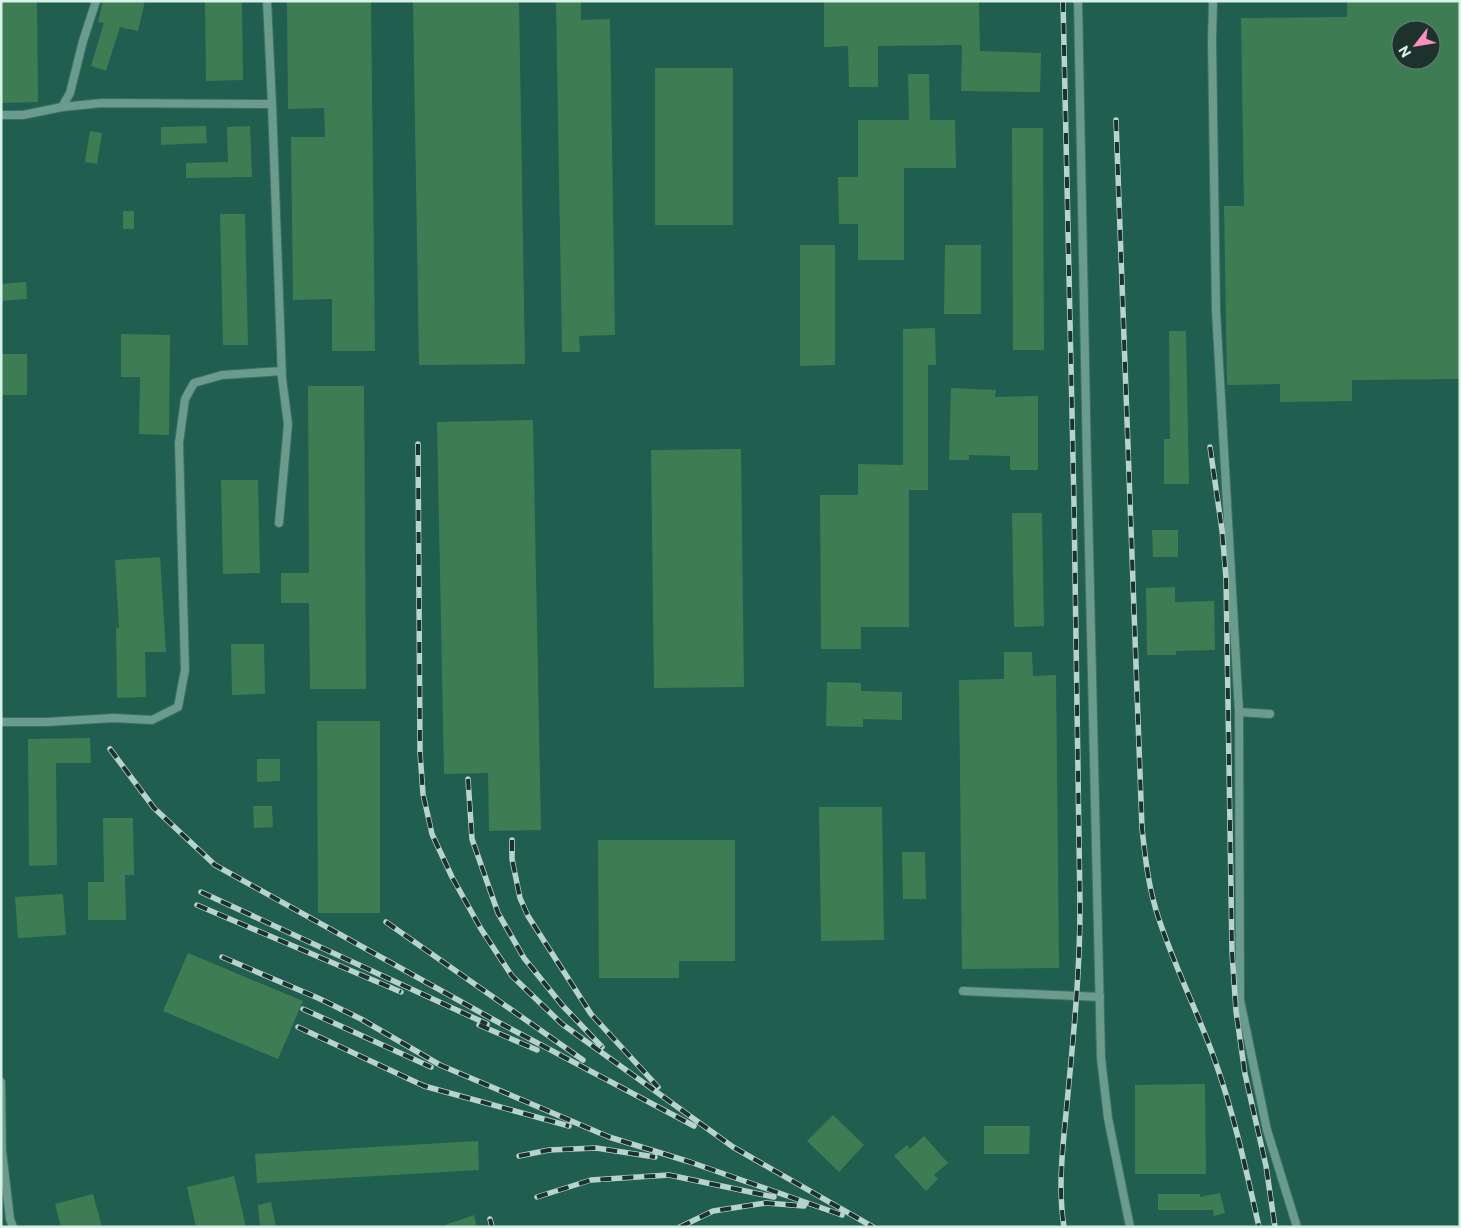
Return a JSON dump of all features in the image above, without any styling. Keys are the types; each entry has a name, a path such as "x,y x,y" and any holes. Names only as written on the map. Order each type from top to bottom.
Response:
{"lane":[{"path":"62,107 70,92 83,41 96,1"},
{"path":"267,1 282,371 288,424 279,523"},
{"path":"1078,1 1086,444 1101,1058 1108,1118 1130,1227"},
{"path":"1213,1 1216,311 1239,712 1240,1000 1267,1130 1297,1227"},
{"path":"1,115 23,115 62,107 102,102 272,104"},
{"path":"1,722 47,722 114,718 152,720 178,707 184,670 179,443 185,399 194,383 222,375 282,371"},
{"path":"1239,712 1270,714"},
{"path":"963,990 1100,997"},
{"path":"1,1082 2,1151 10,1219 13,1227"}],"shaded area":[{"path":"1,1 1460,1 1460,1227 1,1227"}],"building":[{"path":"1,1 37,1 38,102 1,103"},
{"path":"103,1 145,1 138,31 120,27 106,71 91,66 104,23 98,22"},
{"path":"205,1 242,1 243,80 206,81"},
{"path":"287,1 371,1 375,351 332,351 332,299 293,300 291,137 325,137 324,108 288,109"},
{"path":"413,1 519,1 525,364 419,365"},
{"path":"556,1 581,1 581,20 610,19 615,335 579,336 580,352 562,352"},
{"path":"824,1 979,1 980,51 1041,53 1040,92 961,91 962,45 878,46 878,87 849,87 848,46 824,47"},
{"path":"1347,1 1460,1 1460,379 1352,380 1352,401 1280,402 1280,384 1227,385 1224,206 1244,206 1241,18 1347,17"},
{"path":"655,68 733,68 733,225 655,225"},
{"path":"908,74 929,74 930,120 955,120 956,168 904,168 904,260 858,260 858,224 839,224 838,177 858,177 858,120 909,120"},
{"path":"206,126 207,143 161,145 161,127"},
{"path":"250,126 252,177 186,178 186,163 228,162 227,127"},
{"path":"1012,128 1043,128 1044,350 1013,350"},
{"path":"90,131 102,133 97,164 85,162"},
{"path":"123,211 134,211 134,229 123,229"},
{"path":"220,214 245,214 248,345 223,345"},
{"path":"800,245 835,245 835,365 800,366"},
{"path":"945,245 981,245 981,314 944,314"},
{"path":"26,282 27,299 1,301 1,284"},
{"path":"935,328 936,365 928,365 928,490 909,490 909,627 861,627 861,649 821,649 820,495 858,495 858,464 903,465 903,329"},
{"path":"1169,331 1186,331 1189,484 1164,484 1164,439 1170,439"},
{"path":"121,334 170,335 169,435 139,434 140,377 121,377"},
{"path":"1,354 27,354 27,395 1,395"},
{"path":"308,386 364,386 366,689 310,689 309,603 281,603 281,573 309,573"},
{"path":"951,388 996,390 995,397 1038,396 1038,470 1010,470 1010,456 969,455 969,460 949,460"},
{"path":"533,420 541,830 489,831 488,773 444,774 437,422"},
{"path":"741,449 744,687 654,688 651,450"},
{"path":"221,480 258,480 260,573 223,574"},
{"path":"1012,513 1042,513 1044,626 1014,627"},
{"path":"1152,530 1178,530 1178,557 1153,557"},
{"path":"160,557 166,652 145,652 146,697 117,698 116,628 119,628 115,560"},
{"path":"1175,587 1175,602 1214,601 1215,650 1176,651 1176,655 1147,655 1146,588"},
{"path":"231,644 264,644 265,694 232,695"},
{"path":"1004,652 1032,652 1033,676 1056,675 1059,968 962,969 959,680 1004,679"},
{"path":"827,682 861,683 861,691 902,692 902,720 863,719 863,727 826,726"},
{"path":"317,721 380,721 380,913 318,913"},
{"path":"90,738 91,763 56,763 57,865 29,866 28,739"},
{"path":"257,759 280,759 280,781 257,782"},
{"path":"253,806 272,806 273,827 254,828"},
{"path":"819,807 882,807 884,940 821,941"},
{"path":"103,818 133,818 134,875 125,875 126,920 88,920 88,882 104,882"},
{"path":"598,840 735,840 735,961 679,961 679,978 599,978"},
{"path":"902,852 925,852 926,899 903,899"},
{"path":"63,894 66,935 18,938 15,897"},
{"path":"188,953 303,1001 278,1059 163,1011"},
{"path":"1205,1084 1206,1174 1135,1174 1135,1085"},
{"path":"833,1115 864,1145 839,1172 807,1141"},
{"path":"984,1126 1030,1126 1029,1154 984,1154"},
{"path":"924,1136 948,1163 934,1175 938,1179 926,1191 894,1156 907,1145 910,1149"},
{"path":"478,1141 479,1170 257,1183 255,1154"},
{"path":"234,1176 246,1227 196,1227 187,1187"},
{"path":"1220,1193 1225,1213 1214,1216 1213,1210 1158,1210 1158,1194 1200,1194 1200,1197"},
{"path":"93,1194 102,1227 61,1227 55,1204"},
{"path":"271,1202 276,1227 260,1227 258,1205"},
{"path":"474,1215 477,1227 445,1227 445,1225"}],"railway":[{"path":"1063,1 1074,504 1080,907 1076,1000 1062,1160 1061,1194 1064,1227"},
{"path":"1116,120 1142,828 1146,859 1153,900 1162,928 1213,1055 1227,1097 1259,1227"},
{"path":"418,444 420,752 423,794 432,834 452,877 481,929 512,976 562,1024 733,1147 873,1227"},
{"path":"1210,447 1222,530 1226,578 1232,952 1236,1011 1245,1074 1266,1166 1275,1227"},
{"path":"110,749 154,808 215,865 494,1020 694,1126"},
{"path":"468,779 472,839 498,913 524,958 562,1005 602,1047"},
{"path":"512,840 512,859 520,898 528,916 591,1014 658,1087"},
{"path":"201,892 487,1024"},
{"path":"197,905 401,992"},
{"path":"386,922 583,1060"},
{"path":"222,957 318,998 361,1019 440,1065 609,1137 690,1162 842,1215"},
{"path":"303,1009 431,1067"},
{"path":"479,1025 537,1050"},
{"path":"298,1027 424,1086 569,1126"},
{"path":"519,1156 549,1150 596,1148 655,1157"},
{"path":"537,1197 591,1180 669,1175 774,1197"},
{"path":"680,1227 713,1211 766,1203 804,1206"},
{"path":"490,1219 492,1227"}]}
